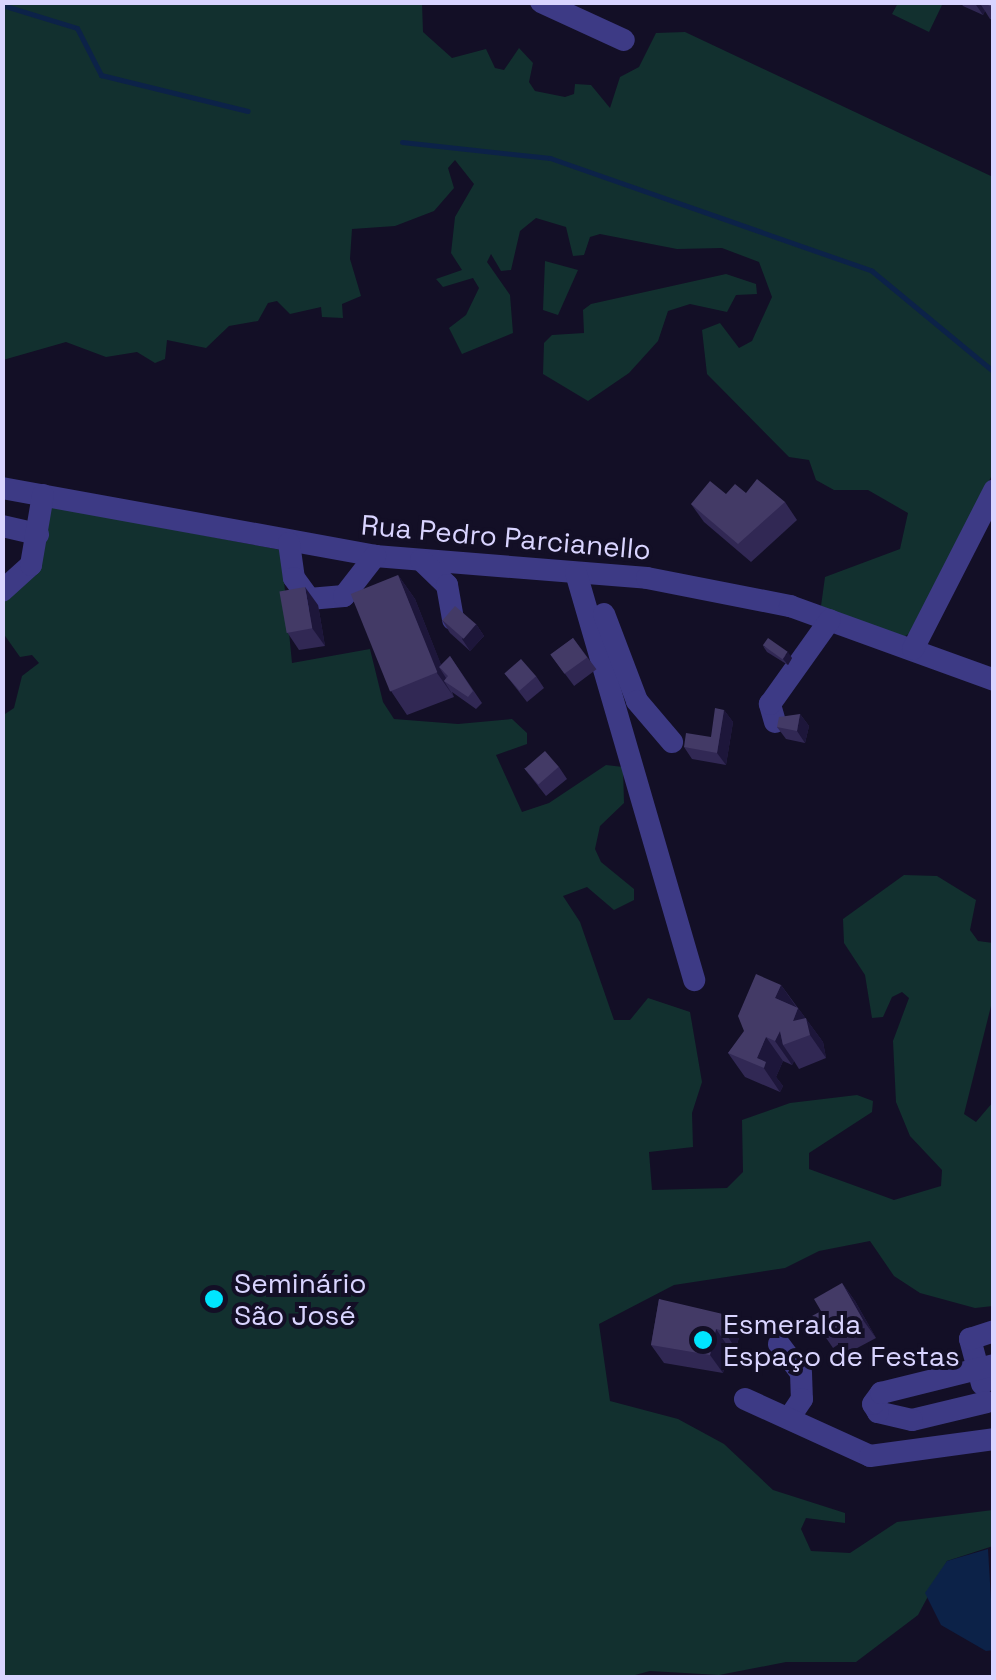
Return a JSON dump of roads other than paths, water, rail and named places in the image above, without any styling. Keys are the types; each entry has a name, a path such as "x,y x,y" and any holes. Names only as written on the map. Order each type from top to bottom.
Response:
{"street":[{"path":"540,2 624,40"},
{"name":"Rua Pedro Parcianello","path":"2,488 375,556 585,573 790,606 994,680"},
{"path":"912,649 994,491"},
{"path":"2,591 31,565 43,495"},
{"path":"2,526 38,534"},
{"path":"289,543 294,578 309,599 344,596 375,556"},
{"path":"421,560 447,585 453,619"},
{"path":"585,573 637,701 672,742"},
{"path":"585,573 694,980"},
{"path":"775,722 770,704 830,620"},
{"path":"986,1367 880,1392 873,1404 878,1412 912,1420 990,1401 986,1367 970,1339 994,1331"},
{"path":"779,1344 801,1373 802,1399 789,1418"},
{"path":"745,1400 870,1456 994,1439"}],"water":[{"path":"988,1549 994,1650 986,1651 941,1625 925,1593 947,1561"}],"waterway":[{"path":"2,5 77,28 101,75 248,111"},
{"path":"402,142 550,158 872,271 994,372"}],"place":[{"name":"Seminário São José","path":"214,1299"},
{"name":"Esmeralda Espaço de Festas","path":"703,1340"}]}
